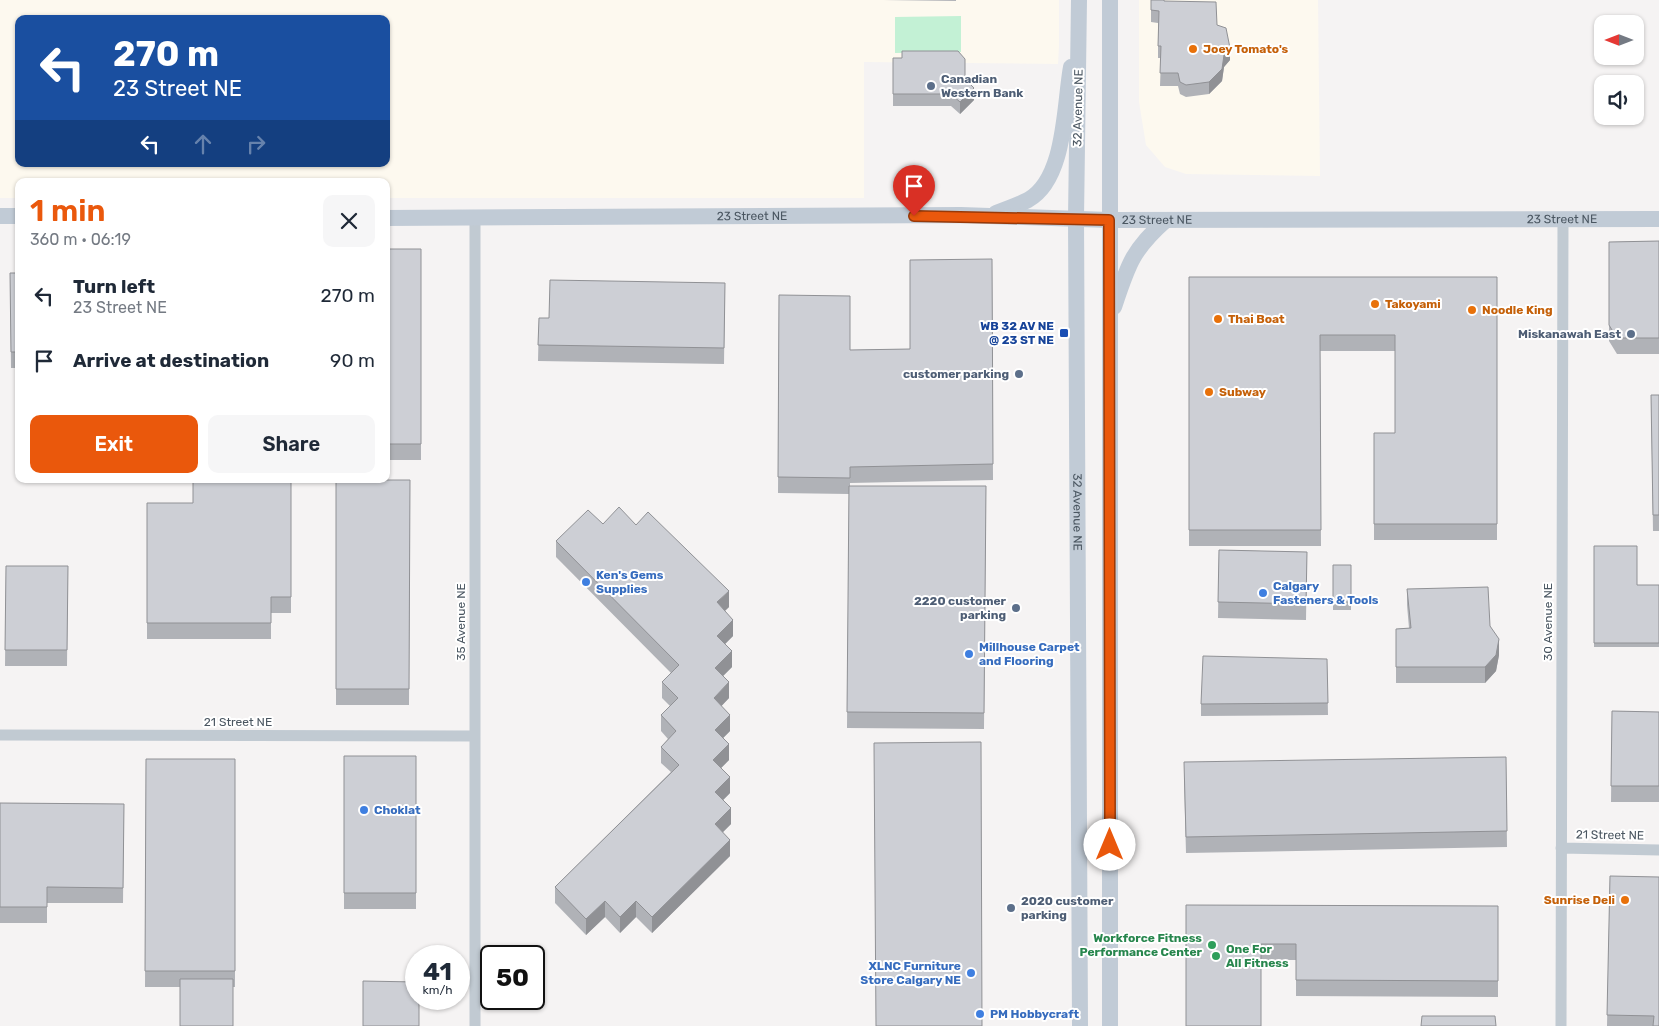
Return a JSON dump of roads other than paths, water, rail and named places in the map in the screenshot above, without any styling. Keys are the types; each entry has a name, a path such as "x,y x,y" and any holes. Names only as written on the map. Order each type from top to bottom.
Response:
{"main road":[{"name":"32 Avenue NE","path":"1080,0 1076,218 1080,1026"},
{"path":"1110,0 1110,1026"},
{"path":"988,216 1030,199 1042,187 1052,169 1062,134 1066,92 1080,21"},
{"path":"0,216 15,216"},
{"name":"23 Street NE","path":"390,218 988,216 1109,220 1659,219"},
{"path":"1109,321 1130,261 1138,247 1166,220"}],"street":[{"name":"35 Avenue NE","path":"475,218 475,1026"},
{"name":"30 Avenue NE","path":"1561,1026 1563,219"},
{"name":"21 Street NE","path":"0,735 475,736"},
{"name":"21 Street NE","path":"1562,848 1659,850"}],"place":[{"name":"Joey Tomato's","path":"1193,49"},
{"name":"Canadian Western Bank","path":"931,86"},
{"name":"Takoyami","path":"1375,304"},
{"name":"Noodle King","path":"1472,310"},
{"name":"Thai Boat","path":"1218,319"},
{"name":"WB 32 AV NE @ 23 ST NE","path":"1064,333"},
{"name":"Miskanawah East","path":"1631,334"},
{"name":"customer parking","path":"1019,374"},
{"name":"Subway","path":"1209,392"},
{"name":"Ken's Gems Supplies","path":"586,582"},
{"name":"Calgary Fasteners & Tools","path":"1263,593"},
{"name":"2220 customer parking","path":"1016,608"},
{"name":"Millhouse Carpet and Flooring","path":"969,654"},
{"name":"Choklat","path":"364,810"},
{"name":"Sunrise Deli","path":"1625,900"},
{"name":"2020 customer parking","path":"1011,908"},
{"name":"Workforce Fitness Performance Center","path":"1212,945"},
{"name":"One For All Fitness","path":"1216,956"},
{"name":"XLNC Furniture Store Calgary NE","path":"971,973"},
{"name":"PM Hobbycraft","path":"980,1014"}]}
